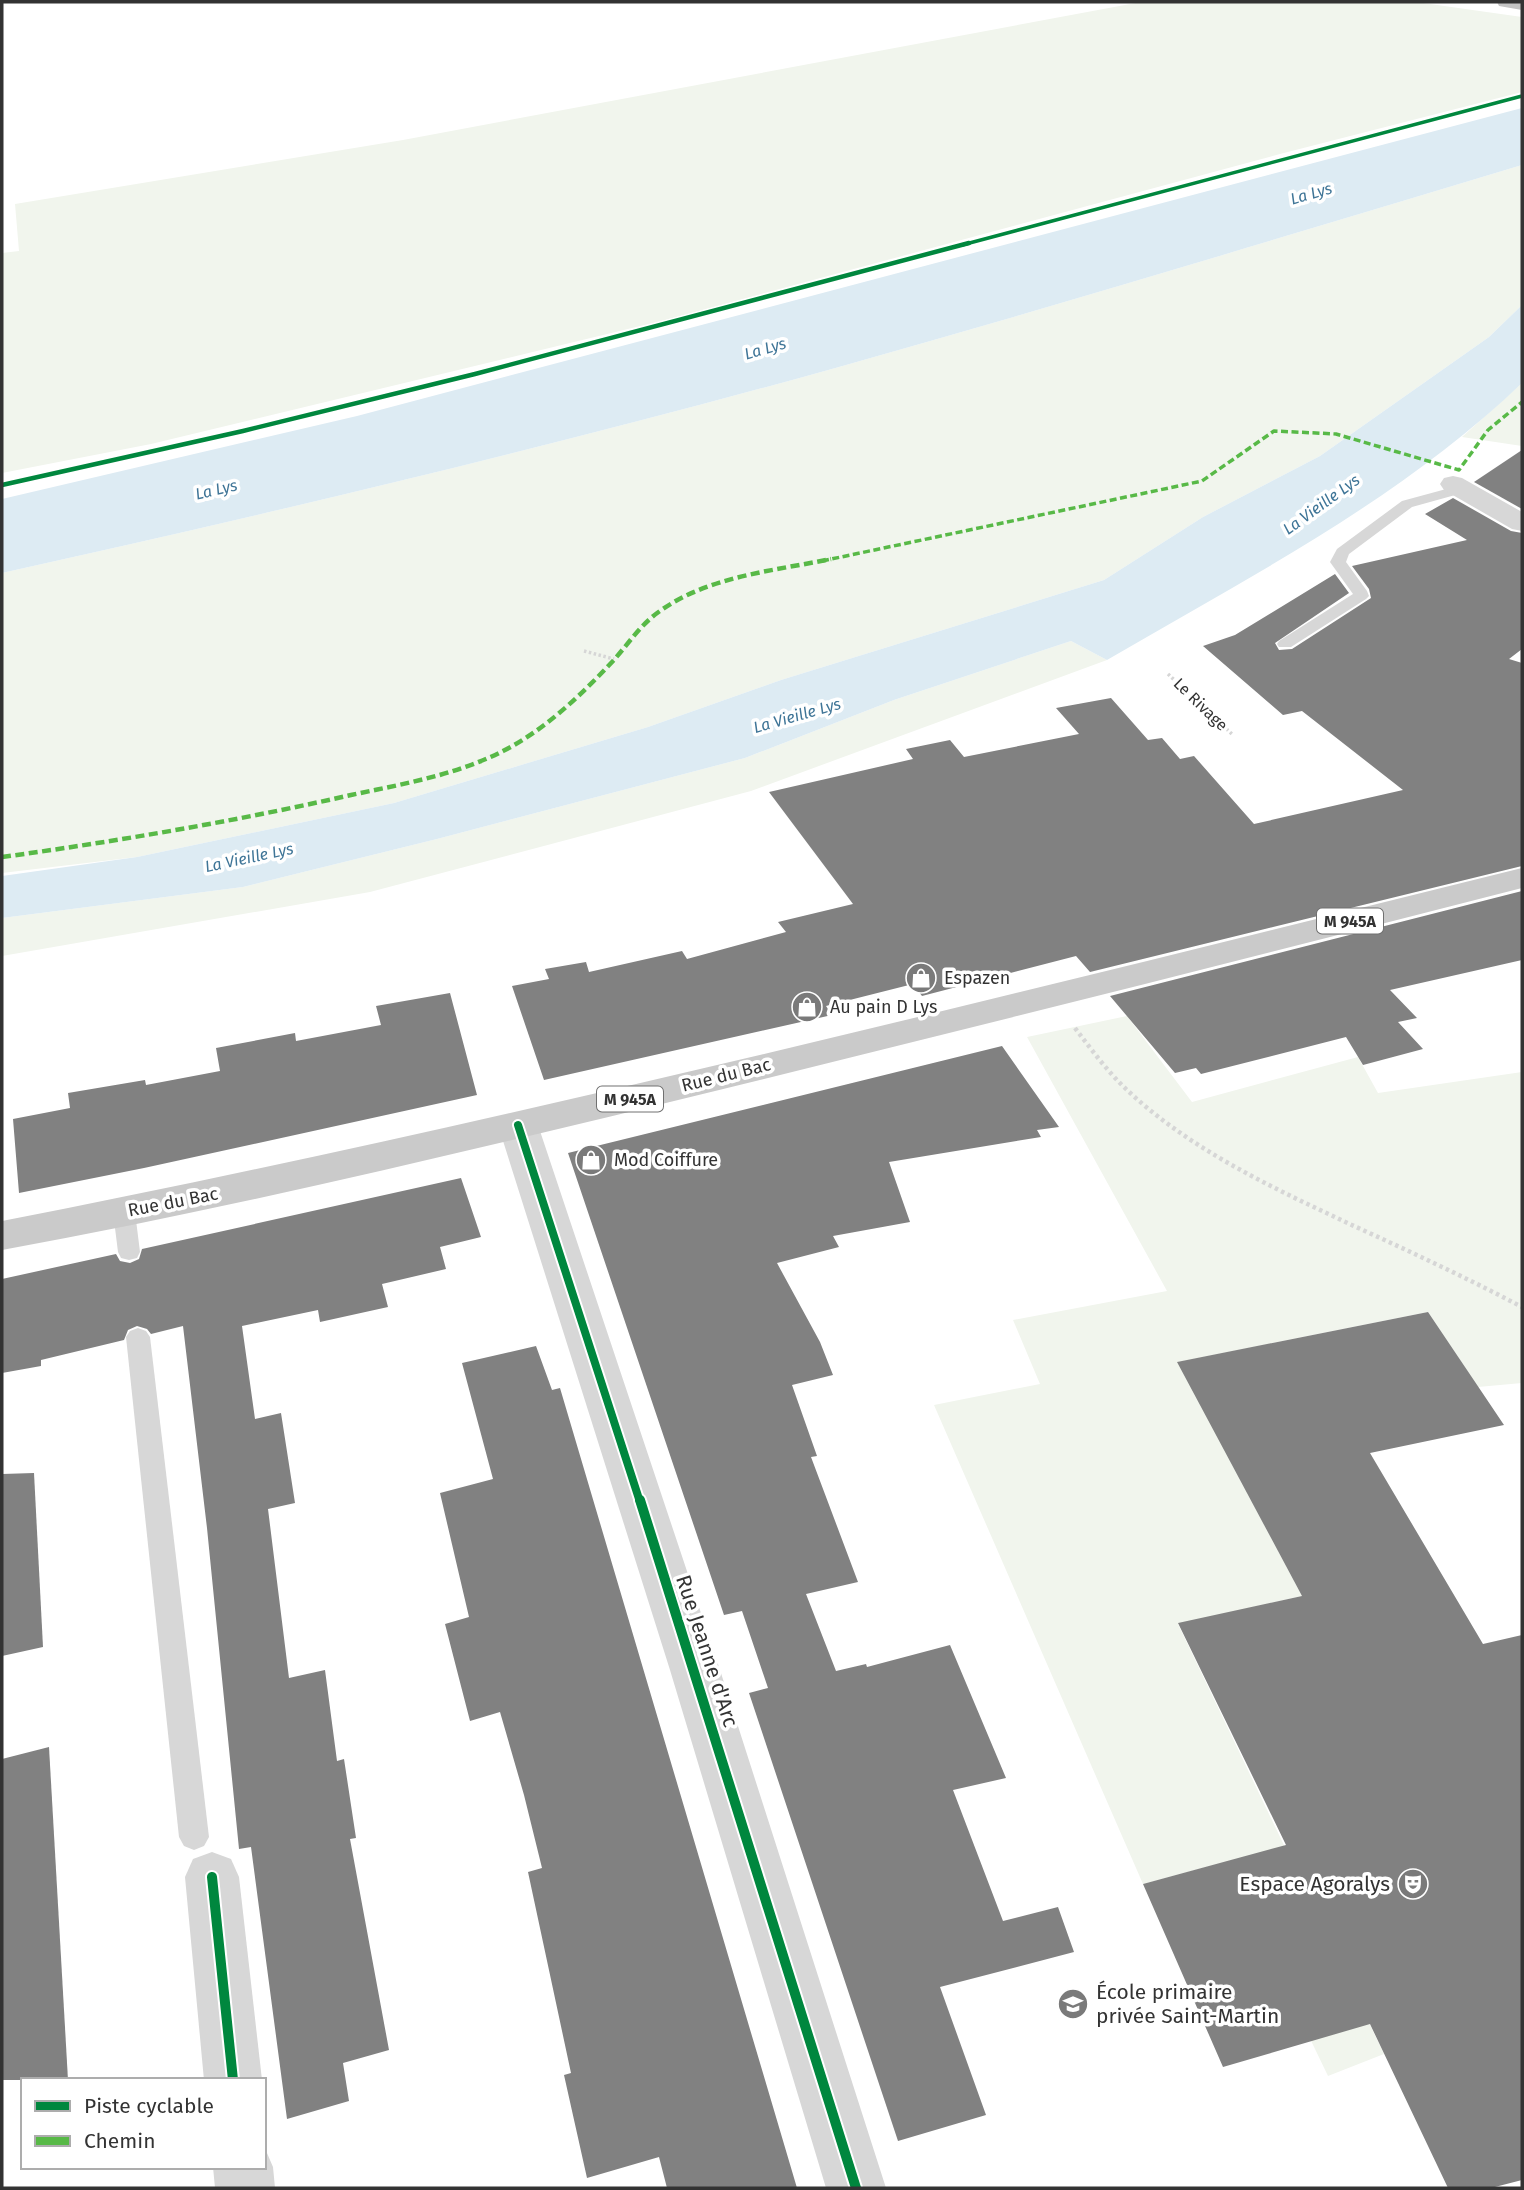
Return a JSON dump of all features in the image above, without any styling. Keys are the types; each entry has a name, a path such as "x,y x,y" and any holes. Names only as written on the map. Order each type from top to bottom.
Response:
{"highway":[{"path":"1505,2 1522,5"}],"main road":[{"name":"Rue du Bac","path":"1446,896 1522,869"},
{"name":"Rue du Bac","path":"2,1236 346,1166 1050,997 1522,878"}],"street":[{"path":"1457,486 1522,523"},
{"name":"Rue Jeanne d'Arc","path":"518,1125 695,1670 856,2188"},
{"path":"203,1857 233,2078"},
{"path":"243,2169 245,2188"}],"lane":[{"path":"1284,644 1361,596 1358,587 1338,562 1342,552 1407,504 1457,486"},
{"path":"124,1212 129,1252"},
{"path":"138,1337 203,1857"}],"path":[{"path":"584,651 614,659"},
{"path":"1050,997 1117,1080 1134,1096 1204,1145 1353,1226 1522,1307"}],"shaded area":[{"path":"1141,2 1416,2 1522,17 1522,92 1280,154 665,320 151,444 2,473 2,253 19,251 15,204 403,140"},
{"path":"1522,165 1522,305 1489,337 1320,456 1203,517 1104,580 781,680 648,727 394,803 137,857 2,873 2,573 422,476 631,423 1010,318"},
{"path":"1522,383 1522,446 1462,437"},
{"path":"1071,641 1107,660 751,791 370,892 2,956 2,918 243,887 437,839 745,758 894,700"},
{"path":"1127,1016 1192,1102 1358,1057 1378,1093 1522,1072 1522,1383 1478,1387 1428,1312 1178,1362 1302,1596 1178,1624 1384,2054 1328,2076 1225,1862 1143,1884 934,1405 1040,1384 1013,1320 1167,1291 1027,1037"}],"water":[{"name":"La Lys","path":"1522,108 1522,165 1010,318 631,423 422,476 2,573 2,499 357,416"},
{"name":"La Vieille Lys","path":"1522,305 1522,383 1475,425 1426,463 1323,534 1107,660 1071,641 894,700 745,758 437,839 243,887 2,918 2,876 137,857 394,803 648,727 781,680 1104,580 1203,517 1320,456 1489,337"}],"building":[{"path":"1522,450 1522,509 1474,482"},
{"path":"1453,498 1511,531 1522,533 1522,649 1509,659 1522,663 1522,866 1090,972 1076,956 922,996 913,984 826,1006 832,1015 544,1080 512,986 549,979 545,969 586,962 589,972 682,951 687,959 786,932 778,922 853,904 769,792 913,759 906,749 950,740 964,757 1079,734 1056,708 1111,698 1148,740 1162,738 1180,759 1194,756 1254,824 1403,790 1302,711 1283,715 1203,646 1235,635 1335,574 1349,593 1275,643 1279,650 1292,649 1371,598 1369,589 1352,566 1467,540 1425,514"},
{"path":"1522,891 1522,960 1390,990 1417,1018 1398,1022 1423,1049 1363,1065 1346,1037 1201,1074 1196,1068 1175,1073 1110,996"},
{"path":"450,993 477,1095 19,1193 13,1119 70,1108 68,1093 145,1080 146,1085 220,1071 216,1048 295,1033 296,1041 381,1025 376,1006"},
{"path":"1002,1046 1059,1127 1037,1130 1041,1137 889,1162 910,1222 833,1236 839,1247 777,1263 820,1342 833,1375 792,1385 817,1456 811,1457 858,1582 806,1594 836,1671 866,1664 867,1667 950,1645 1006,1778 953,1790 1003,1921 1058,1907 1074,1952 940,1987 986,2115 898,2141 749,1693 768,1688 742,1611 724,1615 568,1153"},
{"path":"461,1178 481,1237 440,1247 446,1269 382,1284 388,1307 320,1322 318,1310 242,1326 255,1419 281,1413 295,1503 268,1509 289,1678 325,1670 337,1761 344,1759 356,1838 350,1839 389,2050 343,2063 349,2101 287,2119 251,1847 239,1849 207,1528 183,1326 151,1334 147,1329 137,1326 128,1330 124,1340 41,1360 41,1366 2,1373 2,1279 116,1254 120,1261 130,1263 139,1259 142,1249"},
{"name":"Espace Agoralys","path":"1428,1312 1504,1425 1370,1453 1483,1644 1522,1635 1522,2180 1491,2188 1448,2188 1370,2024 1223,2067 1143,1884 1286,1845 1178,1623 1302,1596 1177,1362"},
{"path":"536,1346 552,1390 560,1388 797,2188 667,2188 659,2157 587,2178 564,2075 571,2073 528,1872 542,1868 524,1795 500,1712 470,1721 445,1624 469,1617 440,1493 493,1479 462,1363"},
{"path":"34,1473 43,1647 2,1656 2,1474"},
{"path":"49,1747 68,2078 2,2080 2,1759"}],"marked path":[{"path":"2,857 227,821 404,784 467,767 506,750 537,729 603,671 647,621 668,605 706,585 1202,481 1274,431 1336,434 1459,470 1488,430 1522,402"}],"cycle path":[{"path":"2,485 243,431 475,374 1522,96"},
{"path":"518,1125 695,1670 856,2188"},
{"path":"212,1877 233,2078"}],"place":[{"name":"Espazen","path":"921,978"},
{"name":"Au pain D Lys","path":"807,1007"},
{"name":"Mod Coiffure","path":"591,1160"},
{"name":"Espace Agoralys","path":"1413,1884"},
{"name":"École primaire privée Saint-Martin","path":"1073,2004"}]}
